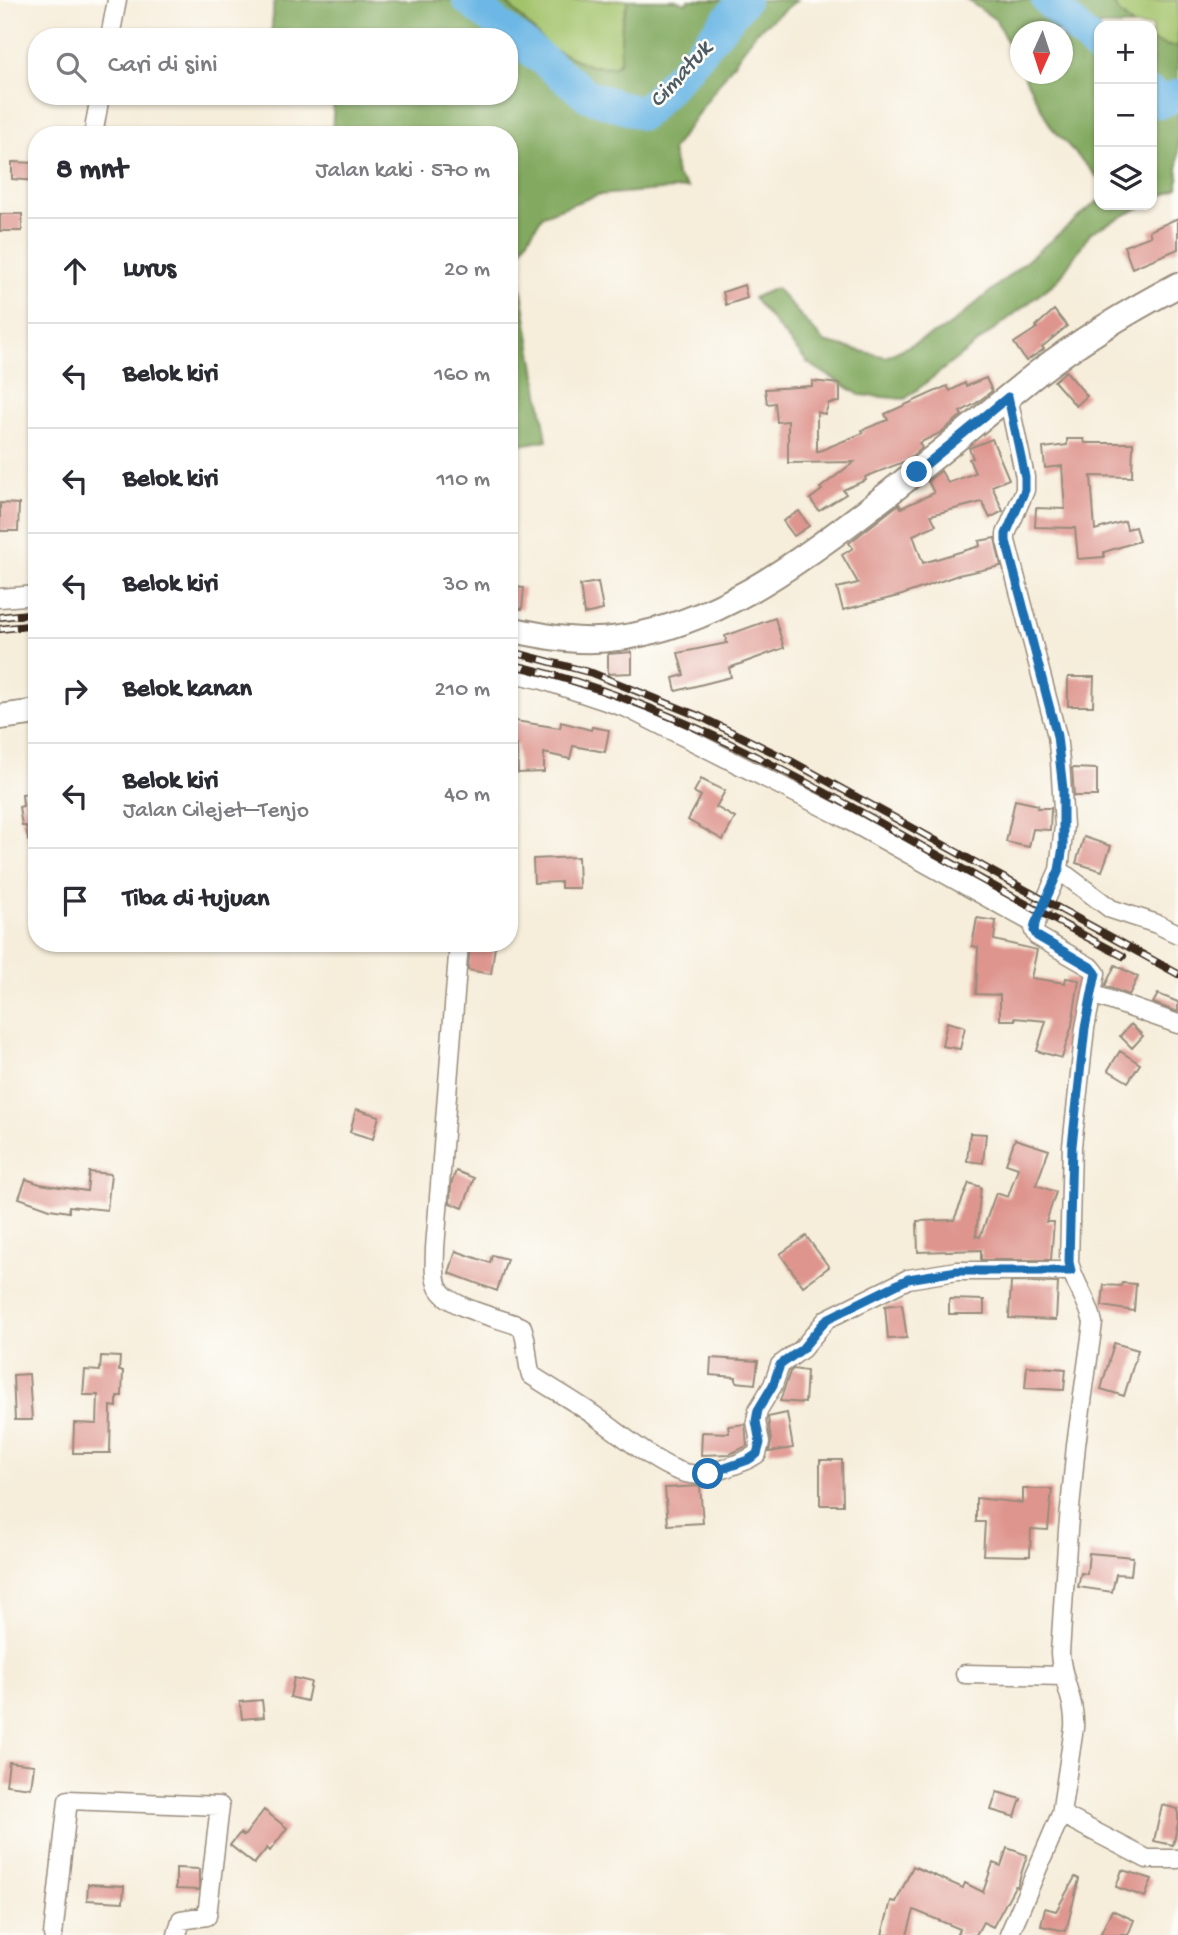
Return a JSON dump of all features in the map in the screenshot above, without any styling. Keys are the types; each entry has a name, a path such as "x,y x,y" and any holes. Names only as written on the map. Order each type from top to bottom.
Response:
{"main road":[{"path":"518,631 547,637 592,641 635,636 689,621 756,587 817,549 1008,397 1111,321 1178,285"},
{"path":"0,717 28,713"}],"street":[{"path":"112,28 117,0"},
{"path":"95,126 98,105"},
{"path":"1008,397 1025,477 1025,490 1006,534 1006,541 1057,736 1063,825 1059,870 1034,931 1037,936 1092,968 1096,973 1085,1028 1072,1146 1069,1262 1093,1322 1076,1445 1060,1653 1075,1715 1061,1814 1009,1935"},
{"path":"0,598 28,596"},
{"path":"518,674 627,708 839,815 1035,924"},
{"path":"1059,870 1111,909 1157,923 1178,934"},
{"path":"457,952 435,1248 435,1278 439,1290 447,1297 485,1316 522,1327 531,1375 666,1465 690,1475 708,1474 748,1460 757,1454 760,1443 756,1421 758,1410 773,1385 780,1365 802,1349 827,1319 889,1287 908,1279 957,1271 1071,1271"},
{"path":"1092,994 1178,1024"},
{"path":"965,1674 1064,1676"},
{"path":"53,1935 68,1800 220,1806 207,1916 181,1920 177,1935"},
{"path":"1061,1814 1147,1859 1178,1859"}],"green space":[{"path":"274,0 504,0 550,48 590,66 615,67 620,61 622,23 628,0 676,0 686,3 688,0 797,0 756,32 672,150 676,175 688,188 597,195 543,215 518,255 518,126 332,126 334,105 518,105 518,28 272,28"},
{"path":"504,0 628,0 622,23 620,61 615,67 590,66 550,48"},
{"path":"967,0 1111,0 1128,21 1094,21 1094,174 1051,127 1028,84 1073,84 1073,21 1010,21 1010,48 996,20"},
{"path":"1111,0 1178,0 1178,46 1157,43 1157,21 1128,21"},
{"path":"1157,43 1178,46 1178,188 1157,198"},
{"path":"1094,204 1094,210 1135,210 1091,232 1058,280 905,399 860,395 808,363 753,298 776,288 824,342 886,357 948,327"},
{"path":"518,270 547,440 518,445"}],"building":[{"path":"12,162 28,163 28,180 12,179"},
{"path":"0,214 22,214 22,231 0,231"},
{"path":"1178,218 1178,249 1132,268 1124,246 1151,236 1149,231"},
{"path":"744,285 747,298 726,305 723,292"},
{"path":"1054,310 1067,326 1042,347 1044,349 1026,361 1014,343 1037,328 1036,326"},
{"path":"1066,371 1087,396 1076,406 1054,381"},
{"path":"986,378 992,391 960,412 962,415 940,433 919,443 922,448 906,461 865,477 866,480 843,490 846,494 819,511 810,499 854,462 788,463 788,421 777,422 775,403 767,404 765,389 812,386 812,381 840,384 840,402 829,403 825,414 817,412 817,452 863,433 862,430 888,420 885,414 947,386 950,391 965,383 966,386"},
{"path":"992,439 1009,479 992,486 1003,511 990,518 982,502 931,515 936,525 913,535 923,563 980,546 979,541 995,538 1001,566 958,575 902,595 843,610 837,588 858,583 842,555 853,548 849,543 899,504 901,508 934,493 928,481 941,471 948,483 975,473 969,459 973,458 969,448"},
{"path":"1067,439 1084,439 1085,443 1133,443 1132,477 1091,476 1095,530 1125,521 1127,529 1135,527 1139,541 1104,552 1104,557 1078,559 1075,528 1035,527 1036,508 1065,509 1062,466 1045,468 1043,448 1067,445"},
{"path":"0,503 19,504 18,531 0,531"},
{"path":"799,511 809,526 794,536 783,521"},
{"path":"598,582 603,610 584,614 580,585"},
{"path":"518,587 524,588 522,609 518,609"},
{"path":"775,618 784,648 729,668 731,677 676,691 673,678 684,675 678,653 727,643 725,636"},
{"path":"632,652 632,673 608,674 608,654"},
{"path":"1068,677 1094,677 1093,706 1068,706"},
{"path":"518,721 560,728 561,722 591,730 592,727 609,730 605,752 573,746 570,759 544,753 544,772 518,773"},
{"path":"1072,768 1097,769 1097,796 1074,796"},
{"path":"701,779 725,791 716,807 735,818 723,840 688,820 701,796 694,792"},
{"path":"22,794 28,794 28,841 19,807 23,806"},
{"path":"1015,800 1038,805 1037,808 1051,808 1050,830 1033,829 1029,847 1006,842"},
{"path":"1084,837 1111,846 1102,871 1076,863"},
{"path":"578,857 579,888 561,888 561,882 534,883 533,859"},
{"path":"977,918 996,921 994,940 1037,950 1031,978 1065,983 1066,978 1079,980 1072,1025 1062,1058 1037,1051 1046,1021 1015,1018 1000,1020 1000,995 976,994 978,947 972,946"},
{"path":"469,952 494,952 491,974 468,970"},
{"path":"1115,965 1138,977 1129,995 1105,986"},
{"path":"1158,994 1178,1002 1178,1012 1153,1003"},
{"path":"947,1022 965,1027 960,1049 942,1046"},
{"path":"1131,1024 1143,1036 1132,1048 1120,1036"},
{"path":"1120,1051 1140,1064 1128,1082 1108,1070"},
{"path":"356,1109 379,1116 373,1139 350,1132"},
{"path":"970,1133 986,1134 983,1163 967,1161"},
{"path":"1015,1139 1049,1150 1036,1185 1056,1192 1046,1222 1054,1222 1051,1260 981,1260 981,1250 918,1252 917,1221 954,1220 969,1183 981,1187 976,1236 980,1237 996,1193 1008,1197 1018,1168 1006,1164"},
{"path":"456,1171 474,1178 463,1208 450,1203 451,1184"},
{"path":"89,1172 111,1174 107,1210 69,1206 69,1212 50,1209 19,1198 26,1179 40,1184 87,1191"},
{"path":"806,1236 829,1267 803,1286 780,1254"},
{"path":"456,1251 490,1263 492,1255 507,1259 497,1291 449,1273"},
{"path":"1011,1282 1058,1283 1056,1320 1009,1318"},
{"path":"1122,1283 1136,1284 1134,1311 1102,1306 1104,1285 1121,1286"},
{"path":"949,1299 984,1300 984,1314 949,1314"},
{"path":"902,1304 907,1338 888,1339 885,1306"},
{"path":"1114,1343 1138,1350 1124,1396 1101,1389"},
{"path":"101,1356 120,1357 119,1371 123,1371 122,1396 117,1396 117,1407 111,1406 110,1453 73,1453 74,1423 97,1424 98,1395 83,1395 85,1370 100,1371"},
{"path":"711,1358 758,1361 755,1384 736,1382 736,1377 710,1375"},
{"path":"1027,1366 1066,1369 1064,1390 1025,1388"},
{"path":"793,1369 807,1371 805,1403 780,1401"},
{"path":"29,1374 32,1420 15,1420 13,1375"},
{"path":"787,1413 793,1448 769,1452 771,1442 768,1417"},
{"path":"745,1424 747,1446 730,1454 701,1455 702,1432 729,1433 728,1426"},
{"path":"820,1460 842,1460 843,1505 820,1505"},
{"path":"700,1486 703,1523 668,1525 665,1488"},
{"path":"1023,1489 1052,1489 1048,1530 1031,1529 1030,1556 983,1555 985,1522 976,1522 976,1498 1023,1503"},
{"path":"1089,1553 1133,1557 1131,1575 1116,1574 1112,1592 1078,1587 1081,1573 1087,1574"},
{"path":"294,1678 311,1682 307,1701 290,1697"},
{"path":"262,1700 264,1717 242,1719 240,1702"},
{"path":"9,1762 34,1765 31,1788 6,1785"},
{"path":"997,1792 1021,1799 1015,1817 991,1810"},
{"path":"1162,1805 1178,1809 1173,1845 1154,1841"},
{"path":"264,1810 287,1828 270,1851 267,1848 254,1864 230,1845 240,1833 244,1836"},
{"path":"1007,1848 1027,1855 1017,1887 1015,1886 993,1927 983,1922 976,1935 956,1935 960,1929 914,1910 907,1935 882,1935 891,1901 896,1902 913,1866 963,1888 965,1883 983,1892 993,1863 1001,1866"},
{"path":"176,1868 199,1869 199,1890 176,1889"},
{"path":"1122,1870 1152,1879 1145,1897 1116,1887"},
{"path":"1075,1877 1079,1879 1066,1931 1041,1926 1045,1908 1056,1911"},
{"path":"88,1884 124,1886 123,1902 87,1900"},
{"path":"1112,1910 1134,1920 1128,1935 1100,1935"}],"waterway":[{"name":"Cimatuk","path":"468,0 503,28"},
{"name":"Cimatuk","path":"518,40 588,96 643,114 744,0"},
{"name":"Cimatuk","path":"1047,0 1094,45"},
{"name":"Cimatuk","path":"1157,98 1161,102 1178,95"}],"railway":[{"path":"0,617 28,614"},
{"path":"0,629 28,626"},
{"path":"518,653 592,673 701,717 791,761 1178,974"},
{"path":"518,666 558,676 653,709 744,750 1123,956"}],"route":[{"path":"708,1474 748,1460 757,1454 760,1443 756,1421 758,1410 773,1385 780,1365 802,1349 827,1319 908,1279 957,1271 1071,1271 1072,1146 1085,1028 1096,973 1092,968 1037,936 1034,931 1059,870 1063,847 1063,789 1057,736 1007,550 1006,534 1025,490 1025,477 1008,397 917,472"}]}
